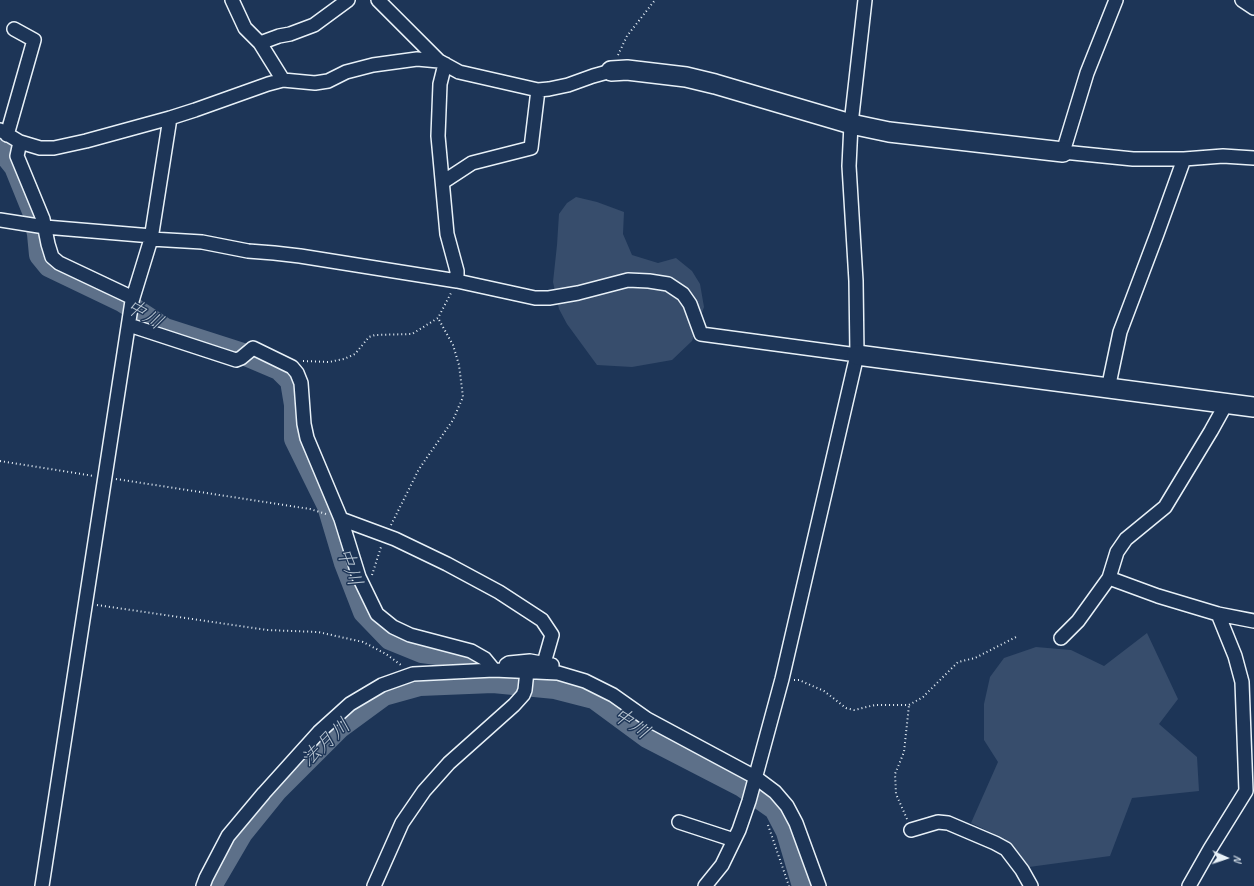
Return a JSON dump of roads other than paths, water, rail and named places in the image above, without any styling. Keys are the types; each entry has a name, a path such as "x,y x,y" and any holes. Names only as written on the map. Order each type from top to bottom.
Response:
{"street":[{"path":"232,0 244,28 260,43 282,80"},
{"path":"260,43 314,26 348,0"},
{"path":"378,0 442,62 459,72 538,90 568,85 611,71 627,70 686,77 715,84 851,124 889,132 1133,159 1184,159 1223,156 1254,158"},
{"path":"705,886 722,864 734,840 749,801 782,679 857,355 856,281 849,166 851,124 865,0"},
{"path":"1063,152 1087,73 1116,0"},
{"path":"1242,0 1254,8"},
{"path":"14,29 34,40 4,132 20,142 40,148 54,148 86,141 170,118 282,80 315,83 328,82 346,72 373,65 417,59 442,62"},
{"path":"442,62 438,136 447,234 457,271 457,281"},
{"path":"443,182 472,163 531,148 538,90"},
{"path":"42,886 131,309 152,238 170,118"},
{"path":"20,142 17,156 43,219 52,257 131,309 236,360 253,348 292,367 297,373 301,383 304,424 307,438 341,519 359,577 376,614 393,627 410,635 471,651 485,659 496,670"},
{"path":"1108,389 1120,332 1184,159"},
{"path":"0,220 45,227 202,242 248,251 300,256 457,281 535,298 548,298 578,293 628,280 649,281 668,284 683,294 690,304 701,334 1108,389 1254,407"},
{"path":"1061,638 1078,621 1109,578 1117,552 1126,539 1165,507 1226,404"},
{"path":"341,519 402,542 499,592 542,620 552,635 544,664"},
{"path":"1109,578 1127,586 1218,614 1254,621"},
{"path":"1189,886 1210,849 1250,791 1242,682 1235,656 1218,614"},
{"path":"496,670 509,663 530,661 578,670 593,685"},
{"path":"203,886 228,836 318,732 350,704 382,685 413,674 496,670 527,674 558,673 585,680 613,695 647,719 775,792 787,806 796,823 819,886"},
{"path":"374,886 402,823 424,791 449,763 514,705 523,695 527,674"},
{"path":"679,822 734,840"},
{"path":"911,830 938,822 948,823 995,843 1006,849 1031,886"}],"waterway":[{"name":"中川","path":"0,148 15,167 34,214 40,255 49,266 122,301 165,329 246,355 279,369 291,381 295,405 295,439 328,506 345,563 364,612 390,639 422,652 467,658 493,682"},
{"name":"中川","path":"211,886 242,833 276,791 339,728 384,695 420,685 493,682 555,688 594,698 647,737 742,786 775,809 787,832 803,886"}],"water label":[{"name":"法月川","path":"326,743"}]}
